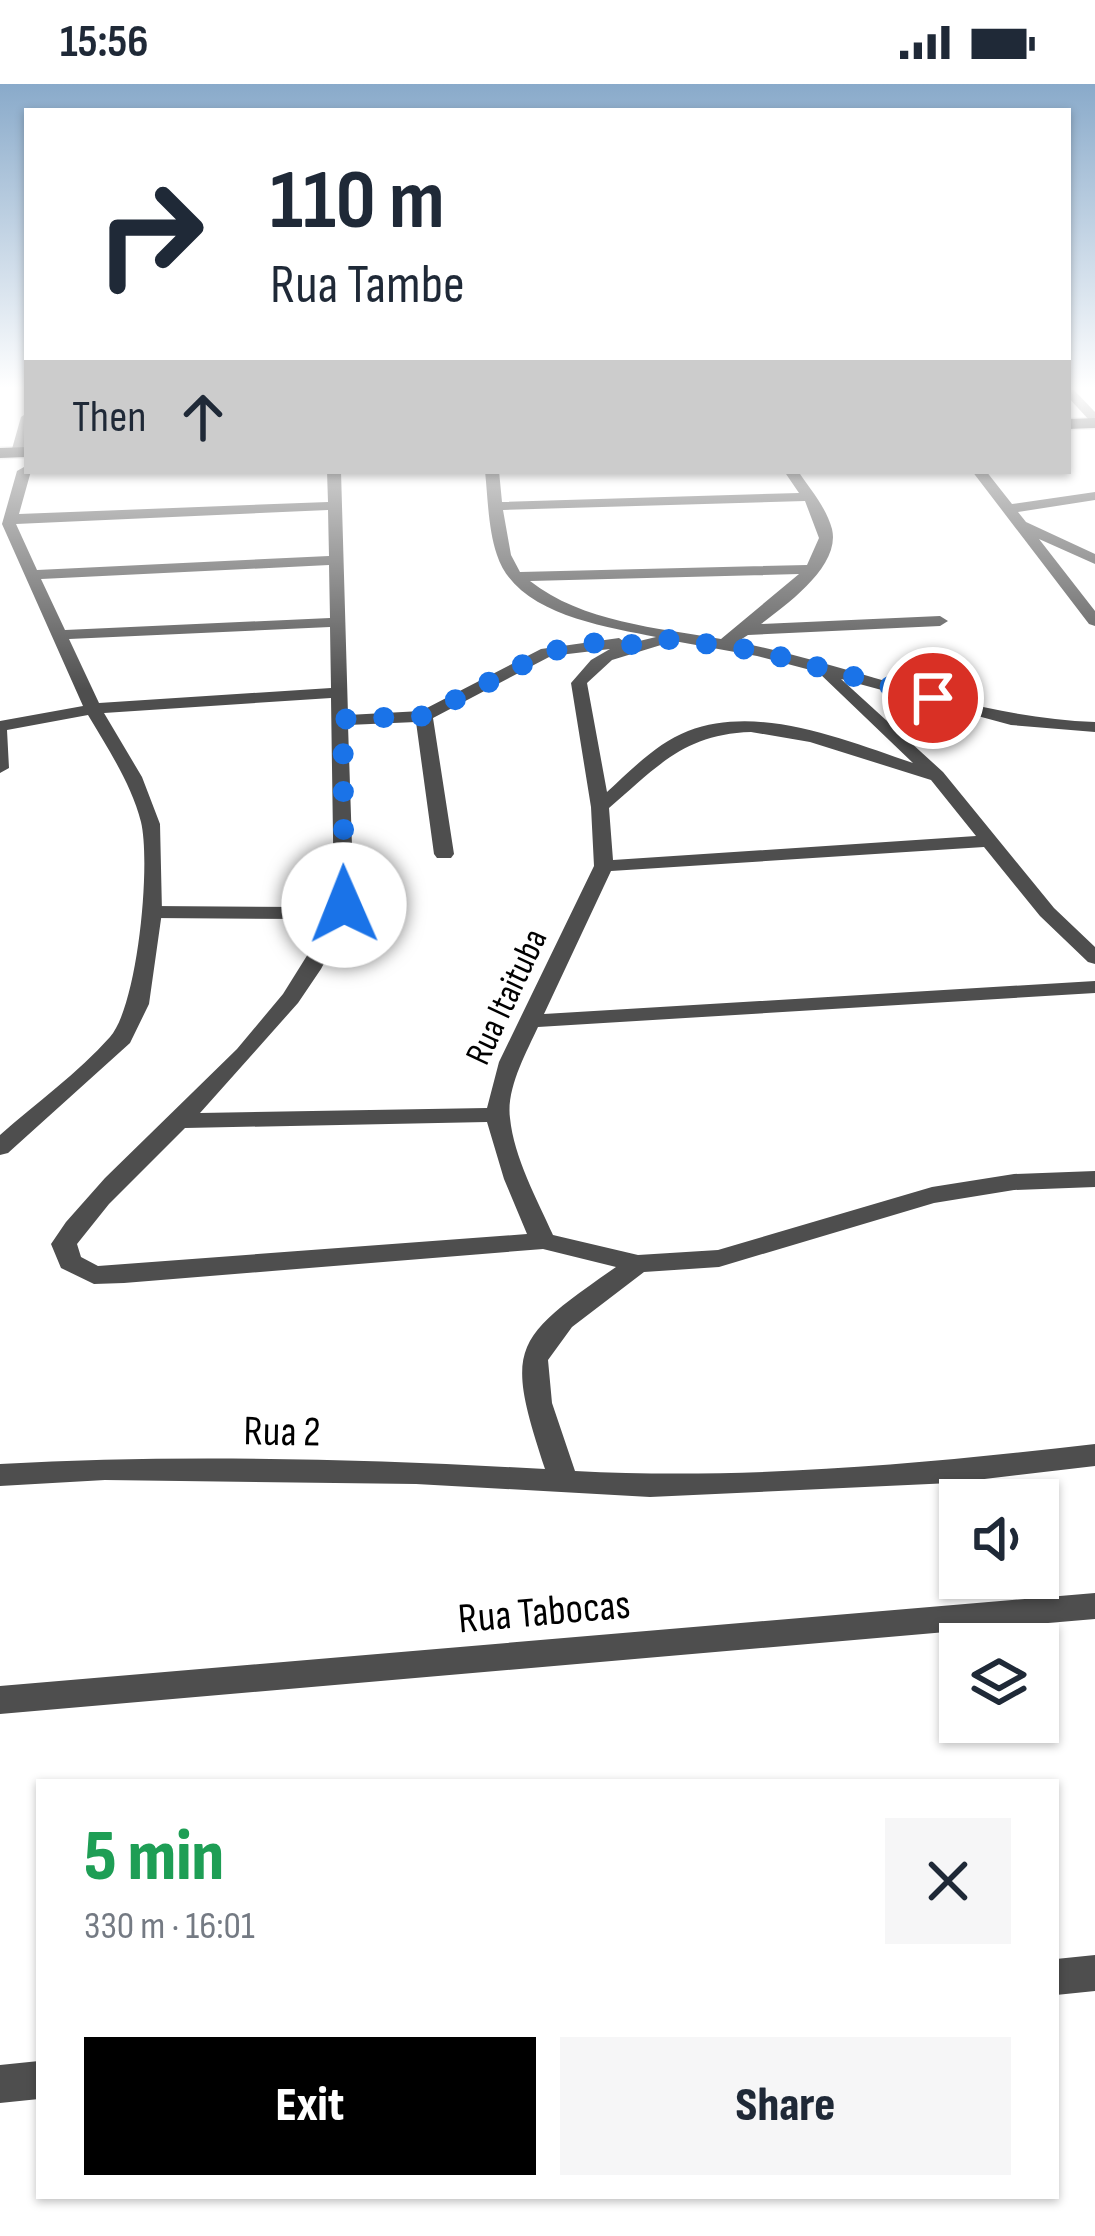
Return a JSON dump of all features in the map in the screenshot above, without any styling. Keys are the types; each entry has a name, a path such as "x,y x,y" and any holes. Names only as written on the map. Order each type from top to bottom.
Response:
{"street":[{"path":"0,1148 122,1038 138,1004 152,912 151,824 133,777 93,709 63,635 7,525 12,490"},
{"path":"335,490 344,905 327,946 296,994 179,1121 84,1212 64,1244 70,1262 94,1275 124,1274 543,1241 638,1264 719,1258 932,1195 1014,1182 1095,1179"},
{"path":"495,490 506,561 516,577 560,603 672,639 723,645 1045,725 1095,727"},
{"path":"723,645 812,569 826,538 803,490"},
{"path":"993,490 1095,621"},
{"path":"1007,509 1095,496"},
{"path":"497,506 807,497"},
{"path":"7,525 335,506"},
{"path":"1020,524 1095,560"},
{"path":"34,574 337,560"},
{"path":"516,577 812,569"},
{"path":"744,630 940,621"},
{"path":"63,635 337,622"},
{"name":"Rua Itaituba","path":"543,1241 516,1179 497,1115 510,1062 604,866 579,682 590,665 606,654 672,639"},
{"path":"343,719 424,716 547,652 599,642 640,645"},
{"path":"819,668 937,776 1047,912 1095,958"},
{"path":"0,768 0,730 93,709 340,692"},
{"path":"424,716 444,854"},
{"path":"599,807 680,743 719,728 769,728 937,776"},
{"path":"604,866 990,841"},
{"path":"533,1021 1095,987"},
{"path":"179,1121 497,1115"},
{"path":"563,1480 536,1386 534,1360 548,1333 638,1264"},
{"name":"Rua 2","path":"0,1474 105,1469 650,1486 881,1476 1095,1455"},
{"name":"Rua Tabocas","path":"0,1700 1095,1606"},
{"path":"1059,1977 1095,1973"},
{"path":"0,2084 36,2080"}],"lane":[{"path":"152,912 304,913 344,905"}],"route":[{"path":"344,905 343,719 424,716 547,652 599,642 640,645 672,639 759,651 933,698"}]}
